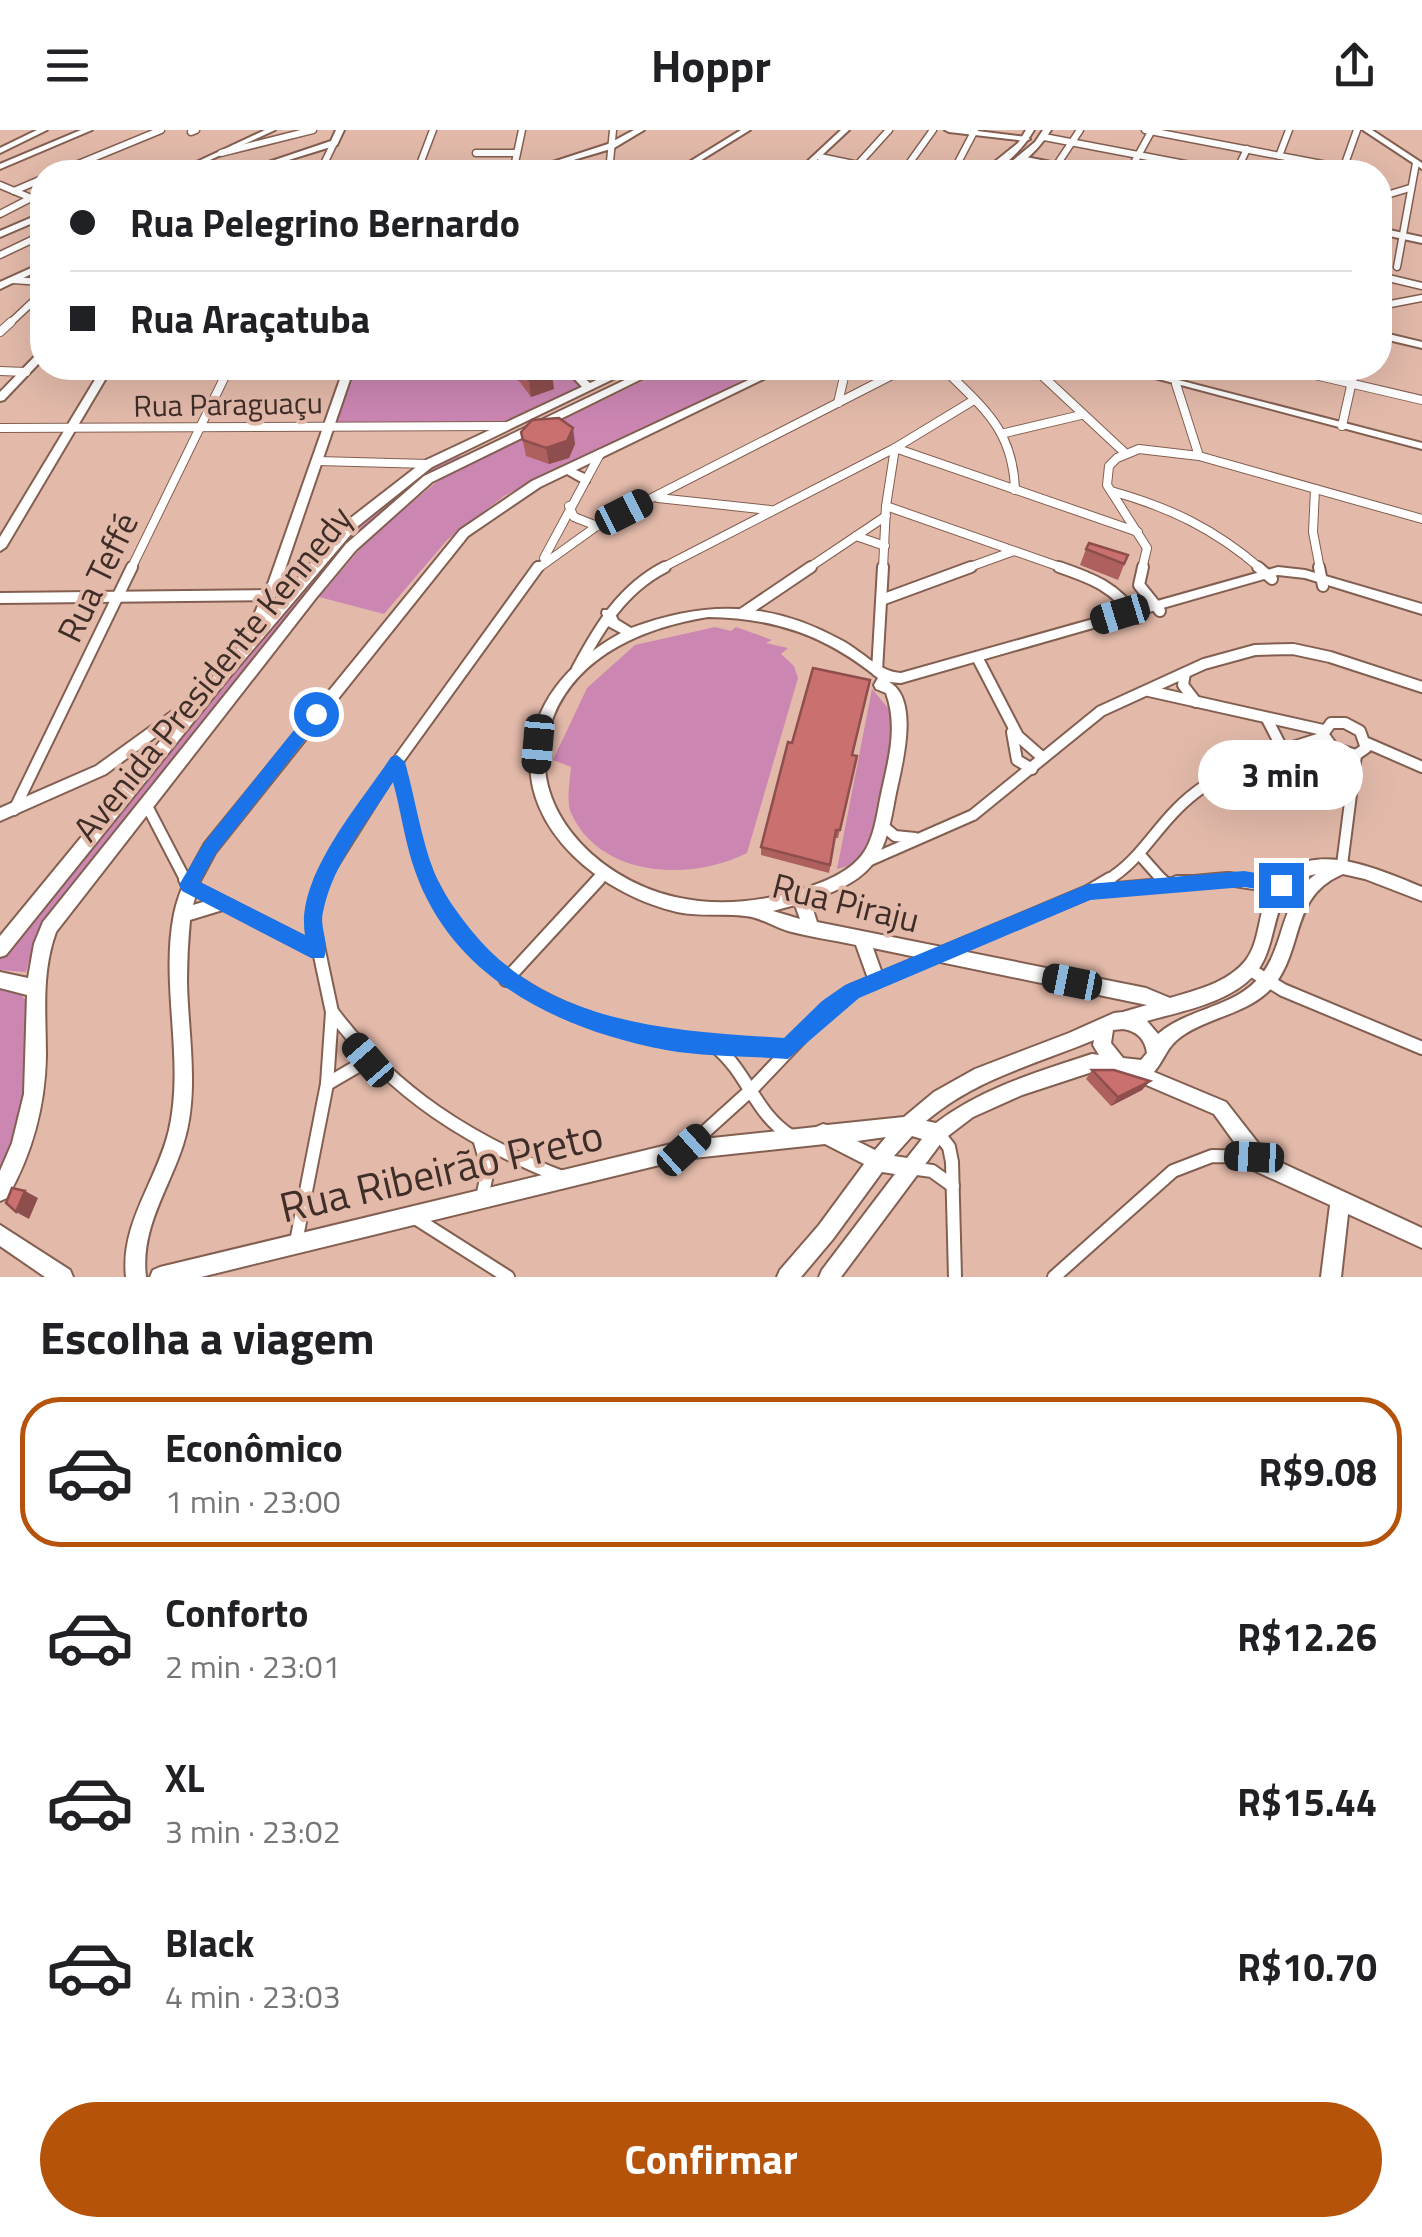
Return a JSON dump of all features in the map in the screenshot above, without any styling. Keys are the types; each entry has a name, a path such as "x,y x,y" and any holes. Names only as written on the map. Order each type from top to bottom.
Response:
{"main road":[{"path":"1013,160 1028,135 1046,133"},
{"path":"1008,160 1046,133"},
{"name":"Avenida Presidente Kennedy","path":"0,1191 24,1142 33,1108 36,988 42,944 59,912 351,546 428,479 466,452 602,380"},
{"name":"Avenida Presidente Kennedy","path":"507,431 629,380"},
{"name":"Avenida Presidente Kennedy","path":"0,949 339,538 388,492 428,464 466,452"},
{"path":"0,980 36,988"}],"street":[{"path":"0,151 44,130"},
{"path":"0,166 88,130"},
{"path":"88,160 161,130"},
{"path":"206,160 271,130"},
{"path":"221,153 312,130"},
{"path":"326,160 340,130"},
{"path":"421,160 432,130"},
{"path":"515,160 522,130"},
{"path":"610,160 613,130"},
{"path":"565,160 611,146 640,130"},
{"path":"697,160 746,130"},
{"path":"816,160 846,130"},
{"path":"865,160 889,130"},
{"path":"912,160 933,130"},
{"path":"949,130 1028,135"},
{"path":"1060,160 1080,130"},
{"path":"1136,160 1150,130 1298,160"},
{"path":"1280,156 1289,130"},
{"path":"1346,160 1357,130"},
{"path":"1367,130 1419,165 1410,188 1397,267"},
{"path":"960,160 975,132"},
{"path":"1046,133 1165,160"},
{"path":"280,160 334,142"},
{"path":"1241,160 1246,149"},
{"path":"476,153 516,152"},
{"path":"1017,155 1030,160"},
{"path":"820,157 833,160"},
{"path":"5,189 30,182"},
{"path":"1393,196 1410,188"},
{"path":"5,189 30,198"},
{"path":"1393,196 1408,202"},
{"path":"0,214 30,199"},
{"path":"0,234 30,221"},
{"path":"1392,234 1422,240"},
{"path":"0,255 30,241"},
{"path":"0,286 30,272"},
{"path":"1392,279 1422,286"},
{"path":"13,280 30,281"},
{"path":"1392,303 1422,298"},
{"path":"0,332 30,304"},
{"path":"0,322 22,311"},
{"path":"1392,338 1422,345"},
{"path":"0,398 30,368"},
{"path":"0,370 26,372"},
{"path":"0,547 101,380"},
{"name":"Rua Teffé","path":"7,813 118,598 223,380"},
{"path":"245,649 270,595 345,380"},
{"path":"581,380 588,386"},
{"path":"136,1277 132,1248 170,1160 179,1127 184,1080 180,916 188,885 219,836 452,545 500,506 566,469 756,380"},
{"path":"838,403 843,380"},
{"path":"849,380 868,386"},
{"path":"539,566 597,526 881,380"},
{"path":"955,380 1005,433 1014,459 1015,490"},
{"path":"1046,380 1124,452"},
{"path":"1162,380 1422,446"},
{"path":"1338,380 1422,400"},
{"path":"1342,426 1352,380"},
{"path":"1176,384 1199,456"},
{"path":"974,400 895,448 647,576 608,613 577,670 551,706 538,744 536,768 553,820 570,843 604,874 656,900 694,908 748,909 801,896 841,881 866,862 972,815 1032,770 1092,716 1238,653 1288,649 1422,688"},
{"path":"1005,433 1082,415"},
{"name":"Rua Paraguaçu","path":"0,428 330,425 456,426 507,431"},
{"path":"456,426 466,452"},
{"path":"866,862 881,824 900,722 890,681 884,599 886,511 895,448"},
{"path":"895,448 1139,532"},
{"path":"1158,608 1139,585 1148,556 1139,532 1110,491 1107,470 1124,452 1150,449 1199,456 1422,519"},
{"path":"296,1242 327,1084 332,1012 312,918 323,876 397,762 539,566 600,454"},
{"path":"318,461 428,464"},
{"path":"865,462 889,472"},
{"path":"566,469 585,479"},
{"path":"1314,489 1313,532 1324,583"},
{"path":"1110,491 1169,508 1203,523 1234,543 1269,576"},
{"path":"652,498 771,510"},
{"path":"569,506 574,518 597,526"},
{"path":"1110,523 1121,506"},
{"path":"736,507 745,524"},
{"path":"742,613 856,536 886,511"},
{"path":"886,511 1105,583 1134,614"},
{"path":"856,536 885,546"},
{"path":"884,599 1015,551"},
{"path":"577,670 630,633 689,616 742,613 823,636 890,681 979,660 1289,571 1422,612"},
{"path":"0,598 270,595"},
{"path":"764,599 768,618"},
{"path":"608,613 613,623 630,633"},
{"path":"979,660 1012,726 1043,758"},
{"path":"1185,673 1185,690 1200,704"},
{"path":"7,813 111,764 180,715 222,676"},
{"path":"1146,690 1323,734 1340,752 1356,754 1367,743"},
{"path":"1267,719 1282,748"},
{"path":"1323,734 1330,723 1345,723 1360,731 1367,743 1422,767"},
{"path":"1012,726 1017,760 1032,770"},
{"name":"Rua Ribeirão Preto","path":"160,1277 684,1150 751,1090 829,1008 876,979 1088,892 1120,874 1202,788 1245,762 1323,734"},
{"path":"829,1277 938,1133 967,1111 1019,1087 1092,1064 1145,1069 1169,1034 1251,996 1268,980 1300,897 1342,865 1356,754"},
{"path":"397,762 414,840 442,908 462,937 506,980 542,1000 608,1026 715,1046 788,1049"},
{"path":"111,764 128,776 129,792"},
{"path":"146,804 188,885 318,951"},
{"path":"881,824 894,836 922,838"},
{"path":"1140,855 1150,871 1167,885"},
{"path":"787,1277 821,1241 907,1126 957,1087 1115,1022 1222,988 1249,969 1281,885 1306,870 1342,865 1422,894"},
{"path":"506,980 604,874"},
{"path":"1088,892 1244,879 1281,885 1300,897"},
{"path":"801,896 812,930"},
{"path":"180,916 220,904"},
{"name":"Rua Piraju","path":"748,909 812,930 1106,988 1167,1004"},
{"path":"862,939 876,979"},
{"path":"1249,969 1422,1048"},
{"path":"1106,988 1122,1006 1101,1038 1104,1051 1124,1068 1220,1108 1254,1157"},
{"path":"332,1012 388,1081 480,1141 571,1180"},
{"path":"1115,1022 1147,1030 1164,1080 1179,1090"},
{"path":"715,1046 739,1065 763,1118 791,1136"},
{"path":"327,1084 368,1060"},
{"path":"684,1150 907,1126 938,1133 949,1147 955,1277"},
{"path":"822,1133 878,1162 932,1170 952,1186"},
{"path":"480,1141 488,1169 482,1198"},
{"path":"1054,1277 1173,1172 1212,1156 1254,1157 1422,1238"},
{"path":"1331,1277 1340,1200"},
{"path":"411,1216 508,1277"},
{"path":"0,1235 63,1277"}],"shaded area":[{"path":"349,380 574,380 581,387 498,424 336,422"},
{"path":"645,380 743,380 504,496 447,540 384,614 319,597 371,536 444,476"},
{"path":"456,453 462,458 344,549 37,932 26,972 0,970 0,956 340,539 427,468"},
{"path":"715,627 731,631 736,627 772,640 766,643 788,648 781,654 794,666 798,678 747,853 701,868 675,870 625,862 603,851 585,835 571,813 571,767 553,760 587,688 635,645"},
{"path":"872,689 895,716 883,803 875,836 866,853 855,863 837,869"},
{"path":"0,989 17,990 27,1002 20,1111 0,1175"}],"building":[{"path":"559,418 573,428 567,441 546,448 523,440 521,432 532,420"},
{"path":"1089,543 1128,555 1124,564 1086,549"},
{"path":"813,668 870,680 852,755 857,756 830,865 761,847 788,742 792,743"},
{"path":"1092,1070 1114,1070 1150,1081 1118,1097"},
{"path":"12,1188 25,1191 16,1212 6,1203"}],"route":[{"path":"316,714 210,848 188,885 318,951 312,918 323,876 397,762 424,872 442,908 486,964 506,980 555,1006 608,1026 668,1040 788,1049 829,1008 876,979 1088,892 1244,879 1281,885"}]}
